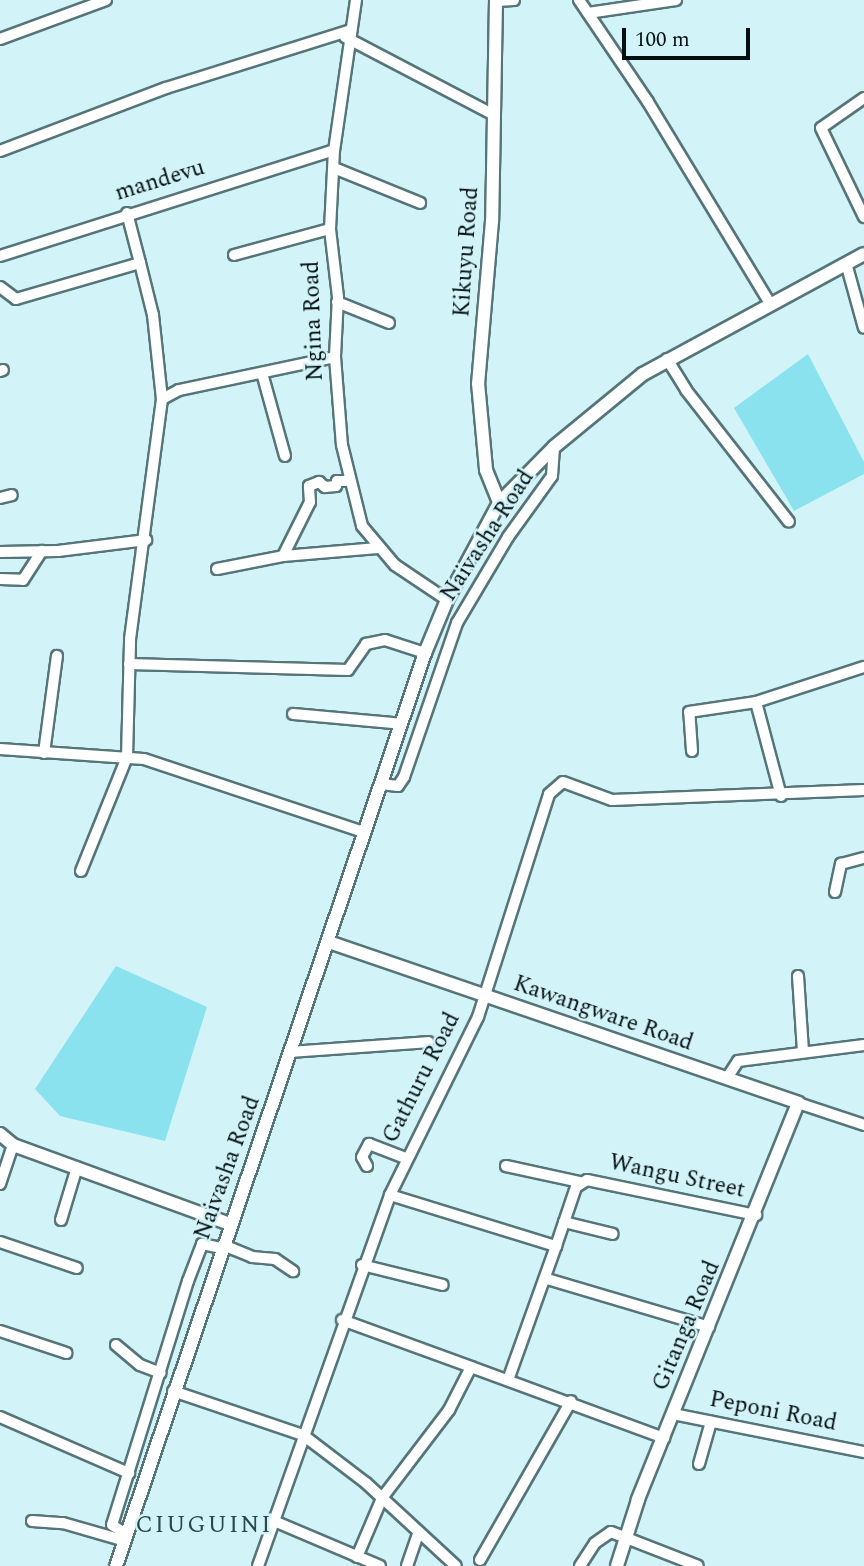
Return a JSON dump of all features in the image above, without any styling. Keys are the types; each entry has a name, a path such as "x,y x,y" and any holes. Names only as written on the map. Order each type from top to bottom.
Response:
{"main road":[{"name":"Kikuyu Road","path":"496,1 492,221 478,383 486,470 499,503"},
{"name":"Naivasha Road","path":"116,1566 181,1365 292,1052 425,653 447,600 499,503 554,447 667,359 864,254"},
{"name":"Kawangware Road","path":"329,942 798,1103"},
{"name":"Gitanga Road","path":"617,1566 625,1537 673,1414 798,1103"},
{"path":"0,1134 13,1145 230,1224"}],"street":[{"path":"0,40 106,0"},
{"name":"Ngina Road","path":"356,0 347,35 334,150 330,229 337,302 335,357 349,481 362,526 378,548 447,600"},
{"path":"496,1 514,0"},
{"path":"579,0 648,102 771,305"},
{"path":"588,13 676,0"},
{"path":"0,151 166,88 347,35 494,115"},
{"path":"864,98 821,128 864,217"},
{"name":"mandevu","path":"0,256 127,213 334,150"},
{"path":"334,168 420,203"},
{"path":"81,872 127,757 129,664 162,399 153,315 127,213"},
{"path":"234,255 330,229"},
{"path":"0,287 16,299 140,263"},
{"path":"846,263 864,328"},
{"path":"337,302 389,323"},
{"path":"162,399 179,390 335,357"},
{"path":"667,359 686,390 789,522"},
{"path":"262,373 285,456"},
{"name":"Naivasha Road","path":"381,784 398,786 404,777 421,721 468,601 552,476 554,447"},
{"path":"283,556 310,502 309,486 319,482 325,487 336,486 337,481 349,481"},
{"path":"0,498 12,495"},
{"path":"0,552 42,551 146,540"},
{"path":"217,569 283,556 378,548"},
{"path":"0,579 23,580 42,551"},
{"path":"129,664 348,670 366,644 385,640 425,653"},
{"path":"44,753 57,656"},
{"path":"692,751 689,712 756,702 864,667"},
{"path":"756,702 781,796"},
{"path":"293,714 421,721"},
{"path":"0,750 127,757 364,832"},
{"name":"Gathuru Road","path":"258,1566 362,1265 405,1158 469,1037 532,837 555,787 563,782 577,784 612,800 781,796 860,791"},
{"path":"860,791 864,802"},
{"path":"835,891 841,864 864,858"},
{"path":"798,976 803,1052"},
{"path":"292,1052 429,1042"},
{"path":"727,1078 738,1061 864,1045"},
{"name":"Kawangware Road","path":"798,1103 864,1125"},
{"path":"367,1167 362,1157 369,1144 405,1158"},
{"path":"0,1184 13,1145"},
{"path":"506,1166 580,1182"},
{"path":"61,1220 77,1167"},
{"name":"Wangu Street","path":"508,1380 547,1279 564,1222 580,1182 596,1181 755,1215"},
{"path":"390,1195 556,1246"},
{"path":"564,1222 613,1234"},
{"path":"0,1242 77,1268"},
{"path":"126,1538 112,1525 202,1244 253,1257 275,1259 293,1271"},
{"path":"362,1265 443,1285"},
{"path":"547,1279 709,1327"},
{"path":"188,1281 209,1285"},
{"path":"181,1304 201,1308"},
{"path":"342,1320 571,1401 664,1438"},
{"path":"0,1331 66,1353"},
{"path":"116,1345 141,1365 181,1365"},
{"path":"360,1561 382,1498 449,1410 471,1367"},
{"path":"153,1396 171,1396 303,1435 382,1498 456,1566"},
{"path":"480,1560 571,1401"},
{"name":"Peponi Road","path":"673,1414 864,1452"},
{"path":"0,1417 129,1473"},
{"path":"699,1464 711,1422"},
{"path":"137,1448 153,1452"},
{"path":"124,1486 140,1492"},
{"path":"32,1521 63,1523 126,1538"},
{"path":"274,1521 360,1561 380,1566"},
{"path":"407,1566 419,1532"},
{"path":"580,1566 604,1534 625,1537 698,1566"}],"shaded area":[{"path":"808,354 864,462 864,474 794,511 734,408"},
{"path":"116,966 207,1007 165,1141 60,1116 35,1089"}],"district":[{"name":"CIUGUINI","path":"204,1526"}]}
